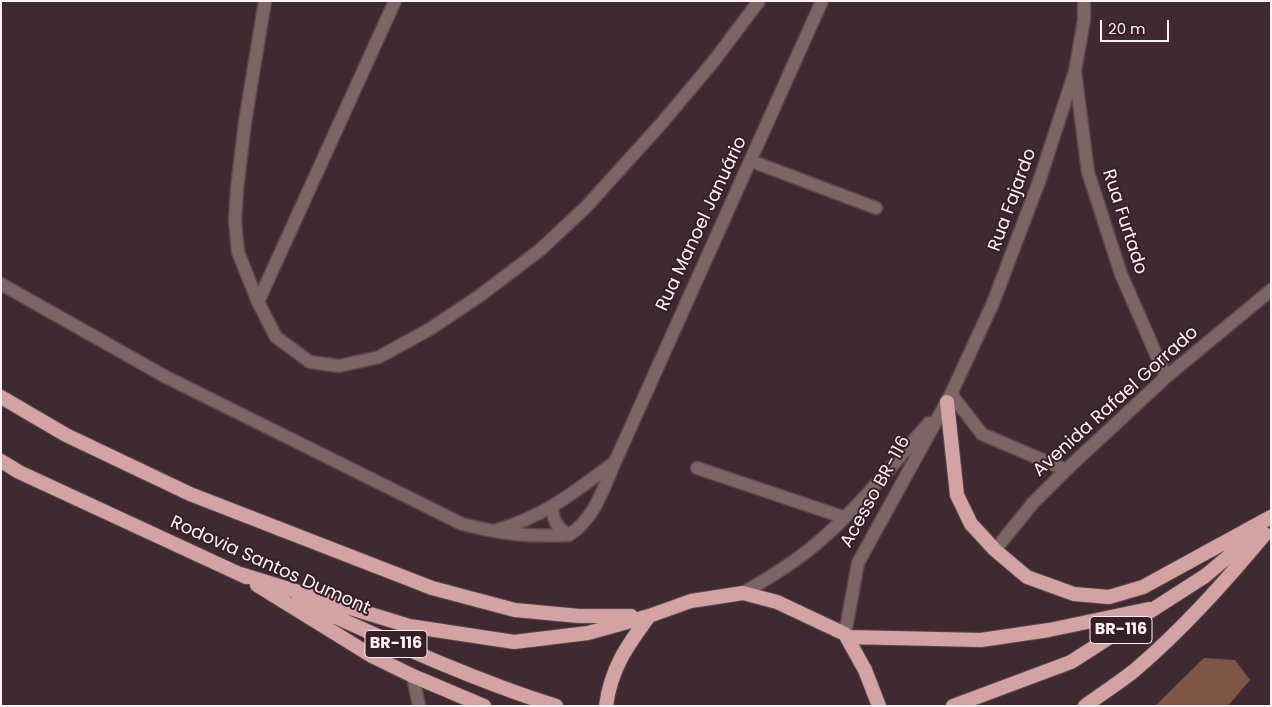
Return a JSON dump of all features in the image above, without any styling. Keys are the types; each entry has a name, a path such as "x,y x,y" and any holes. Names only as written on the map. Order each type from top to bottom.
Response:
{"highway":[{"path":"1,397 66,435 190,494 432,588 515,610 579,616 649,616"},
{"path":"949,398 957,495 971,524 995,550 1027,577 1074,594 1109,597 1143,587 1271,517"},
{"name":"Rodovia Santos Dumont","path":"1,461 19,472 240,574 448,666 504,689 556,706"},
{"name":"BR-116","path":"953,706 1070,662 1205,576 1271,521"},
{"path":"1085,706 1133,671 1186,623 1222,586 1271,527"},
{"path":"240,574 409,626 514,642 588,633 649,616 691,601 743,593 777,602 846,635 981,640 1049,630 1157,607"},
{"path":"240,574 372,656 413,676 484,706"},
{"path":"606,706 608,688 620,656 649,616"},
{"path":"846,635 865,670 879,706"}],"street":[{"path":"265,1 245,122 235,222 238,252 258,302 276,337 310,362 339,366 379,357 430,329 478,297 540,250 586,207 678,103 759,1"},
{"path":"258,302 395,1"},
{"name":"Rua Manoel Januário","path":"569,535 585,523 594,510 822,1"},
{"name":"Rua Fajardo","path":"949,398 993,303 1040,179 1075,71 1084,20 1084,1"},
{"name":"Rua Furtado","path":"1075,71 1088,172 1121,274 1166,377"},
{"path":"751,161 876,208"},
{"path":"1,284 166,377 462,524 492,532 529,537 569,535"},
{"name":"Avenida Rafael Gorrado","path":"995,550 1033,503 1066,470 1166,377 1271,290"},
{"path":"743,593 776,574 817,543 879,481 949,398 982,434 1066,470"},
{"name":"Acesso BR-116","path":"846,635 858,563 949,398"},
{"name":"Rua Manoel Januário","path":"492,532 522,523 552,508 615,462"},
{"path":"697,468 843,518"},
{"path":"552,508 554,519 559,529 569,535"},
{"path":"413,676 419,706"}],"shaded area":[{"path":"1204,658 1235,660 1250,680 1228,706 1155,706"}]}
